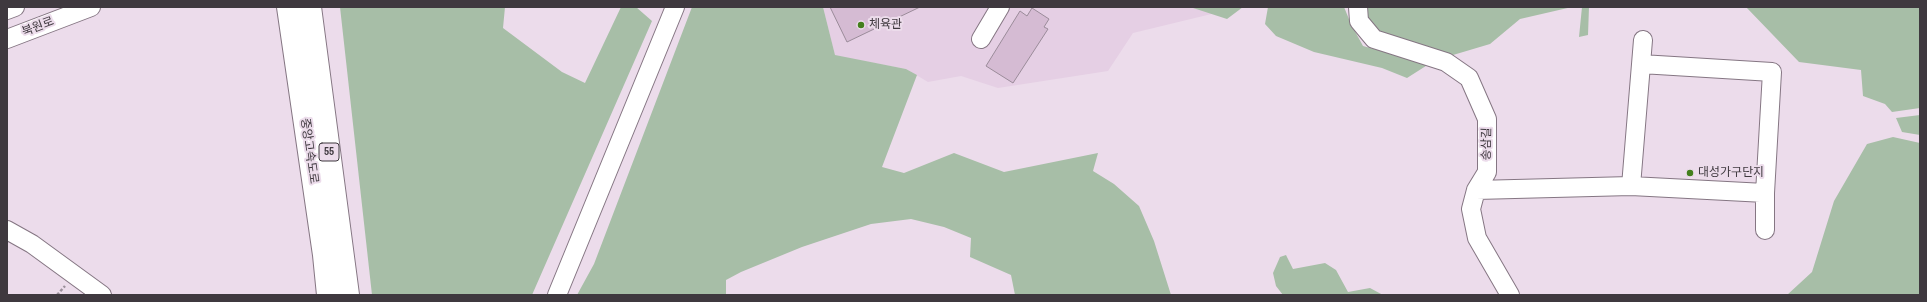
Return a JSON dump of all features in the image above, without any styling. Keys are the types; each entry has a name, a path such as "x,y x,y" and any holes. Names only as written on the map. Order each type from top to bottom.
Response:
{"highway":[{"name":"중앙고속도로","path":"310,8 348,295"},
{"name":"중앙고속도로","path":"289,16 324,255 328,295"}],"street":[{"path":"7,10 15,7"},
{"name":"북원로","path":"7,39 91,7"},
{"path":"558,295 676,7"},
{"path":"981,39 1000,7"},
{"name":"송삼길","path":"1358,7 1359,21 1374,39 1446,62 1469,78 1487,119 1487,172 1476,190 1471,209 1477,238 1510,295"},
{"path":"1631,186 1643,40"},
{"path":"1641,64 1772,72 1764,230"},
{"path":"1476,190 1631,186 1765,193"},
{"path":"7,230 32,244 102,295"}],"shaded area":[{"path":"823,7 1231,7 1228,10 1133,33 1108,71 998,88 961,76 928,82 906,69 835,56"}],"green space":[{"path":"340,7 505,7 503,28 562,72 585,83 621,7 636,7 652,21 532,295 372,295"},
{"path":"692,7 823,7 835,55 906,69 917,75 882,167 904,173 954,153 1004,172 1098,153 1093,171 1114,184 1139,206 1154,241 1171,295 1015,295 1011,275 970,257 971,238 944,227 911,219 871,224 802,247 741,272 726,280 726,295 577,295 594,264"},
{"path":"1190,7 1243,7 1227,19"},
{"path":"1268,7 1344,7 1363,46 1429,64 1407,78 1382,68 1314,52 1276,36 1265,24"},
{"path":"1366,7 1572,7 1520,19 1490,44 1453,55 1438,52 1379,32 1367,16"},
{"path":"1582,7 1589,7 1588,35 1579,37"},
{"path":"1746,7 1920,7 1920,108 1892,112 1885,104 1863,96 1861,70 1799,62"},
{"path":"1920,115 1920,135 1902,132 1896,118"},
{"path":"1893,137 1920,143 1920,295 1787,295 1812,272 1834,201 1867,144"},
{"path":"1286,255 1293,269 1325,263 1336,270 1348,292 1370,288 1383,295 1283,295 1276,286 1273,273 1280,257"}],"building":[{"name":"체육관","path":"830,7 920,7 847,42"},
{"path":"1032,8 1049,19 1044,27 1048,29 1013,83 986,66 1020,11 1027,16"}],"place":[{"name":"체육관","path":"861,25"},
{"name":"대성가구단지","path":"1690,173"}]}
